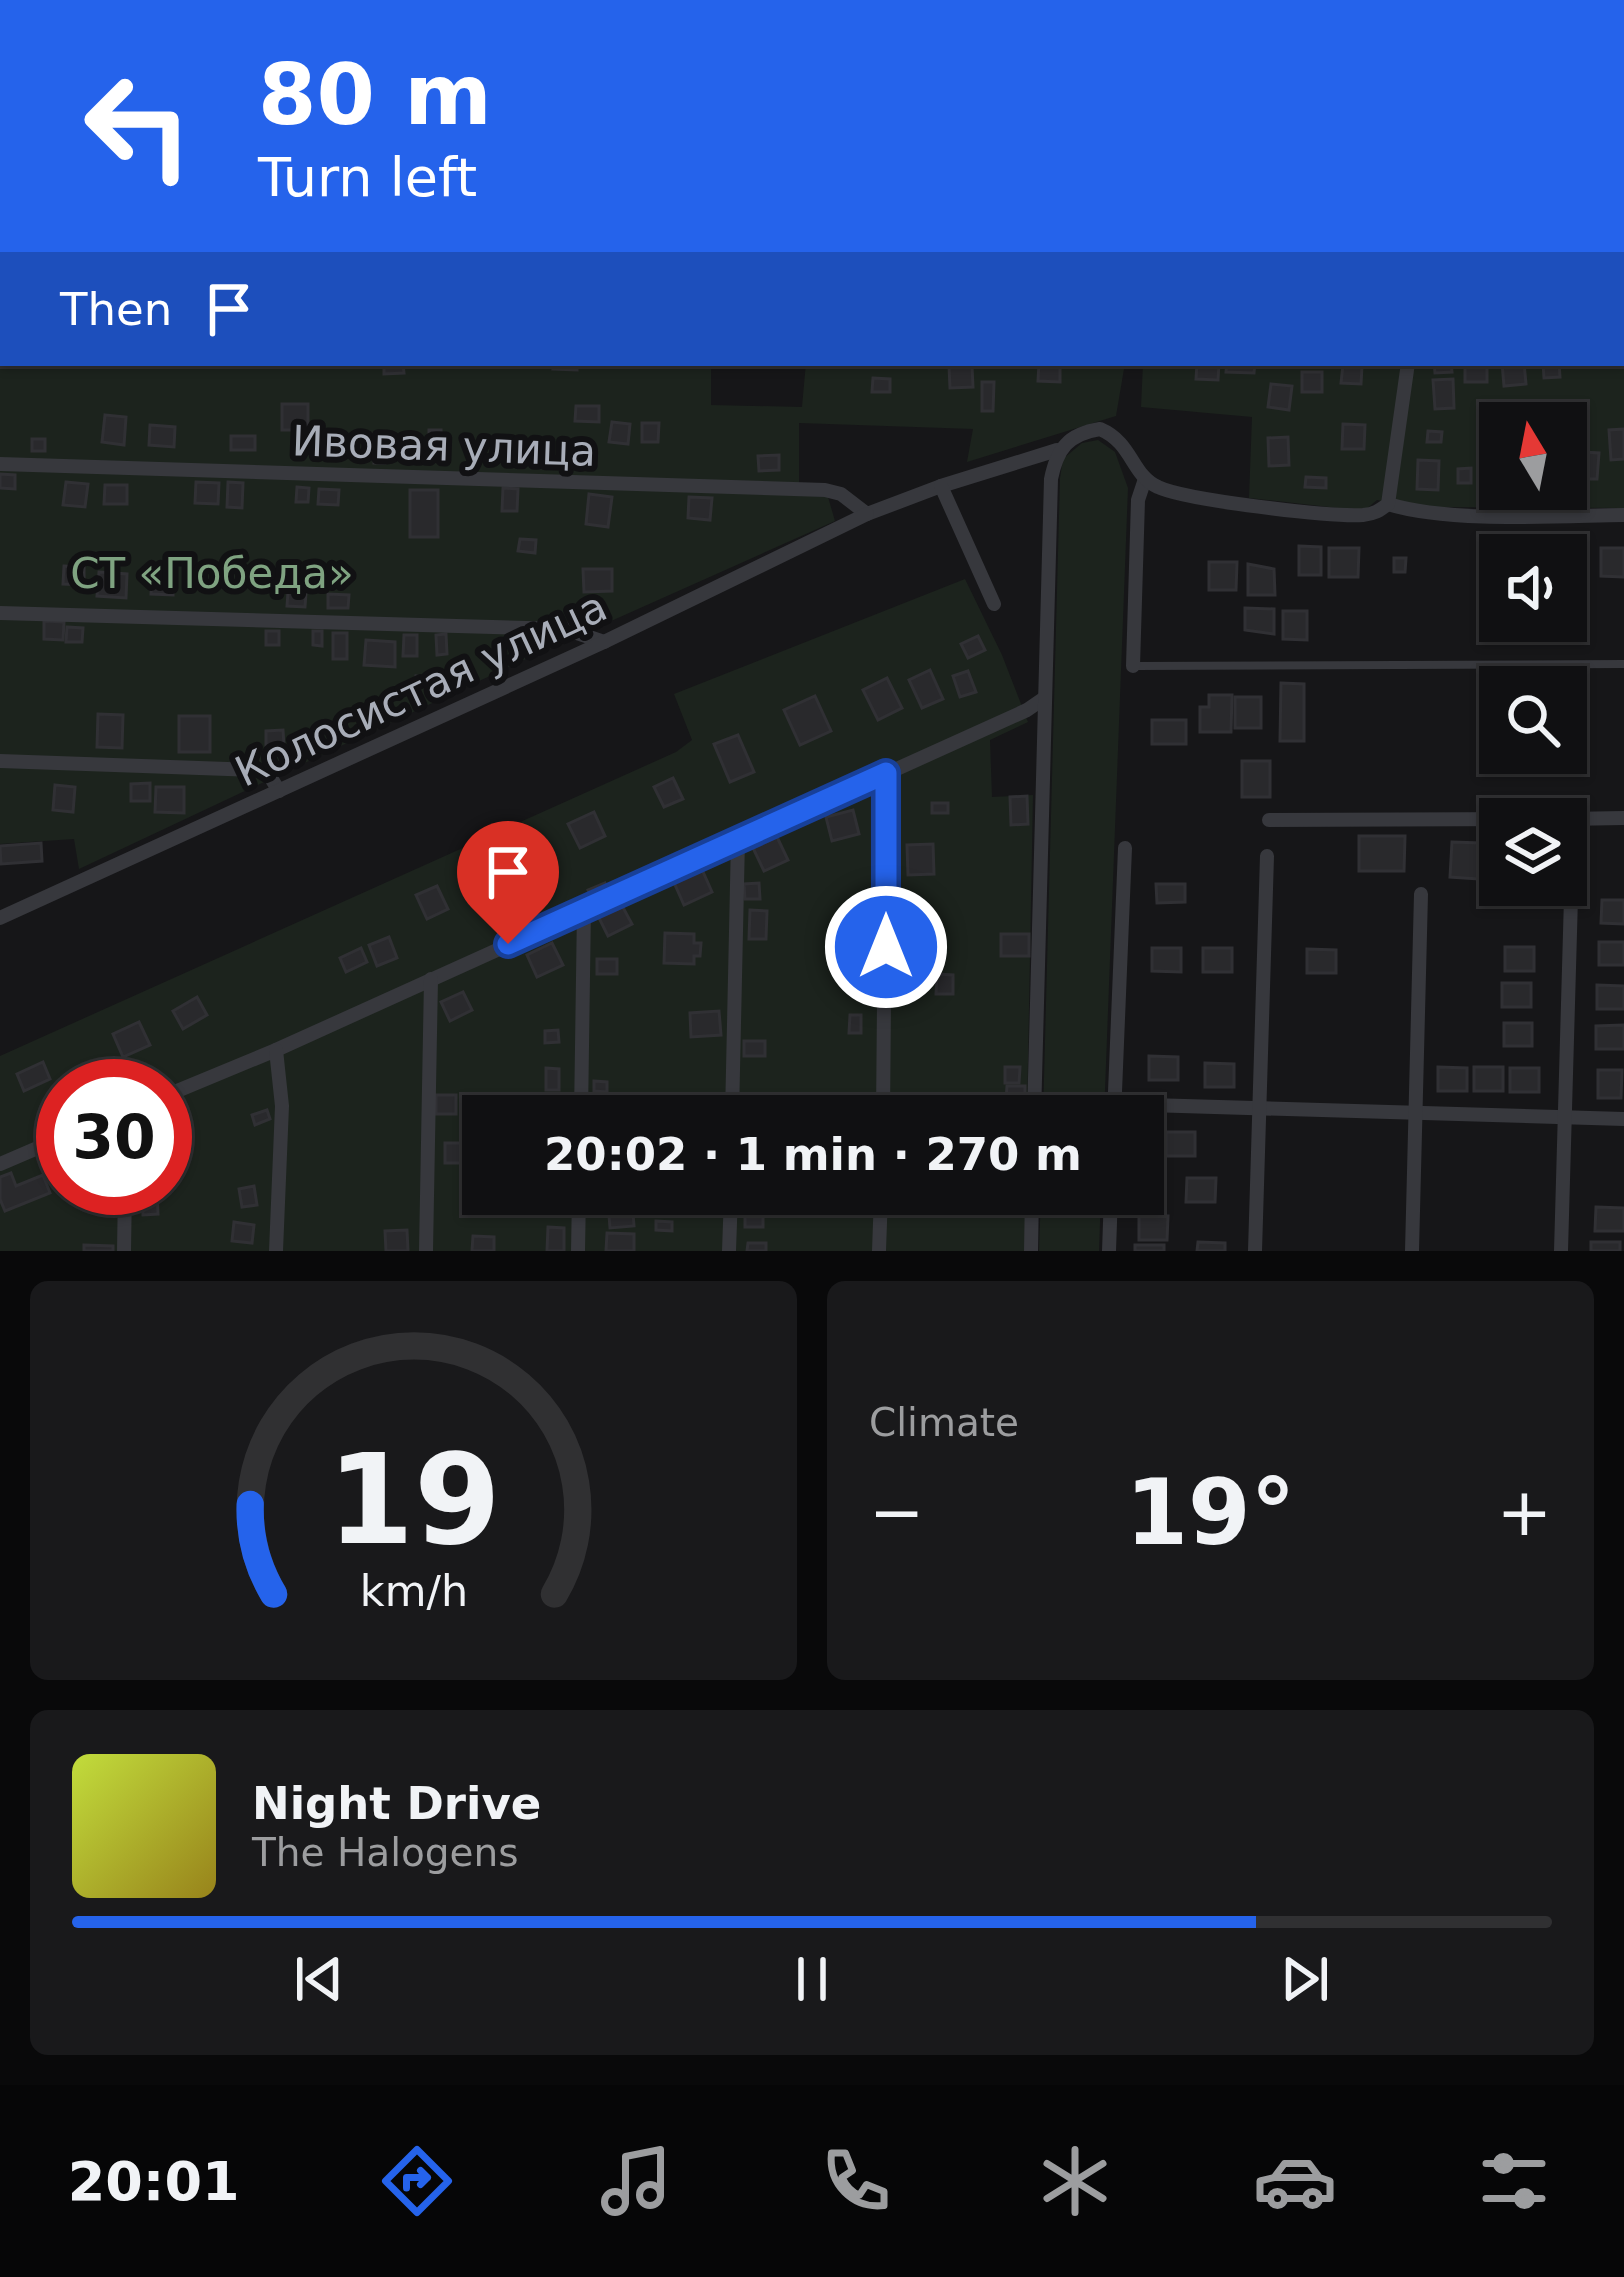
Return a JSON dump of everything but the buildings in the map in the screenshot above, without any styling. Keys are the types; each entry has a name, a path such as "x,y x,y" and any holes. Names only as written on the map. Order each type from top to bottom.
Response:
{"street":[{"path":"1133,666 1138,500 1144,479 1178,494 1346,514 1377,513 1388,504 1408,366"},
{"name":"Колосистая улица","path":"0,917 604,642 872,512 1057,450 1074,437 1100,429 1124,444 1144,479"},
{"path":"1034,1095 1043,699 1051,479 1057,450"},
{"name":"Ивовая улица","path":"0,464 825,490 872,512"},
{"path":"941,486 994,604"},
{"path":"1388,504 1408,510 1512,515 1624,515"},
{"path":"0,614 543,628 582,633 604,642"},
{"path":"192,1085 1028,710 1043,699"},
{"path":"0,761 259,770 272,778 279,791"},
{"path":"883,1095 886,773"},
{"path":"1587,819 1624,818"},
{"path":"1269,820 1479,819"},
{"path":"732,1095 738,839"},
{"path":"1115,1095 1125,848"},
{"path":"1255,1251 1267,856"},
{"path":"1412,1251 1421,894"},
{"path":"1561,1251 1571,906"},
{"path":"581,1095 584,908"},
{"path":"426,1251 431,979"},
{"path":"276,1050 282,1106 276,1251"},
{"path":"1164,1110 1624,1119"},
{"path":"0,1164 36,1149"},
{"path":"124,1251 125,1215"},
{"path":"578,1251 579,1215"},
{"path":"729,1251 730,1215"},
{"path":"879,1251 880,1215"},
{"path":"1031,1251 1032,1215"},
{"path":"1109,1251 1110,1215"}],"lane":[{"path":"1133,666 1624,664"}],"green space":[{"name":"СТ «Победа»","path":"0,366 711,366 711,405 802,407 806,366 1124,366 1116,416 967,462 973,429 799,423 799,495 828,497 835,521 526,659 79,869 74,839 0,844"},
{"path":"1143,366 1624,366 1624,508 1587,508 1587,402 1479,402 1479,507 1408,507 1377,500 1364,511 1249,498 1252,417 1141,407"},
{"path":"1098,440 1115,452 1128,488 1105,1095 1044,1095 1060,478 1063,459 1082,443"},
{"path":"965,579 1028,722 990,740 992,797 1033,795 1027,1095 462,1095 462,1215 1026,1215 1025,1251 0,1251 0,1056 676,752 692,740 674,694"},
{"path":"1040,1215 1100,1215 1099,1251 1039,1251"}],"route":[{"path":"508,944 886,773 886,947"}]}
